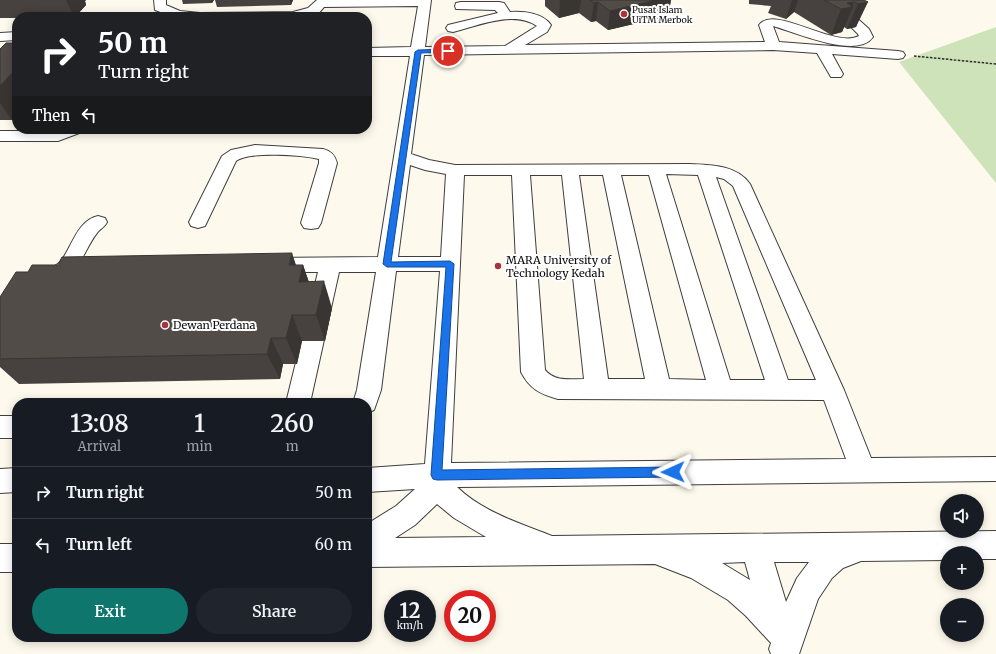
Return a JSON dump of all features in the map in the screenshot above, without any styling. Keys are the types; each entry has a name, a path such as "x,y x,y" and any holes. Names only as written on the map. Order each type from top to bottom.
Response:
{"street":[{"path":"160,0 160,7 169,12"},
{"path":"773,46 766,25 772,22 835,40 858,43 863,41 866,37 864,32 830,0"},
{"path":"309,12 313,11 320,3 424,1 418,52 369,390 367,398"},
{"path":"461,6 499,6 507,16"},
{"path":"453,28 507,16 526,15 534,17 544,25 542,29 509,49"},
{"path":"0,37 12,36"},
{"path":"372,52 773,46 898,55"},
{"path":"822,49 836,74"},
{"path":"0,136 58,136 63,134"},
{"path":"198,222 228,160 233,155 240,152 285,151 323,154 327,158 328,163 310,223"},
{"path":"402,156 425,165 455,170 704,170 723,172 735,177 741,184 832,390 863,470"},
{"path":"372,536 393,525 421,502 437,480 455,170"},
{"path":"521,170 533,372 537,380 545,386 558,389 832,390"},
{"path":"570,170 597,389"},
{"path":"611,170 659,389"},
{"path":"656,170 721,389"},
{"path":"704,170 780,390"},
{"path":"39,286 67,267 90,228 98,222"},
{"path":"250,265 450,264"},
{"path":"299,398 330,265"},
{"path":"67,267 91,266"},
{"path":"0,427 12,427"},
{"path":"372,480 437,480 863,470 996,469"},
{"path":"0,480 12,480"},
{"path":"437,480 454,502 479,518 532,543 552,550"},
{"path":"372,553 996,545"},
{"path":"784,644 811,584 819,572 831,559 862,547"},
{"path":"755,548 784,644"},
{"path":"642,549 674,556 719,578 756,604 784,644"},
{"path":"0,558 12,558"}],"path":[{"path":"898,55 996,64"}],"green space":[{"path":"996,27 996,183 899,62"}],"building":[{"path":"590,0 656,0 610,11 598,2 594,3"},
{"path":"824,0 864,0 868,2 858,4 854,2 847,3 853,7 841,9"},
{"path":"6,43 12,43 12,73 0,86 0,49"},
{"name":"Dewan Perdana","path":"292,253 289,265 303,265 299,282 324,281 316,315 292,315 286,338 271,338 267,354 0,359 0,297 16,272 28,272 32,265 58,265 62,257"}],"place":[{"name":"Pusat Islam UiTM Merbok","path":"624,14"},
{"name":"MARA University of Technology Kedah","path":"498,266"},
{"name":"Dewan Perdana","path":"165,325"}],"route":[{"path":"448,51 418,52 387,264 450,264 437,475 673,472"}]}
